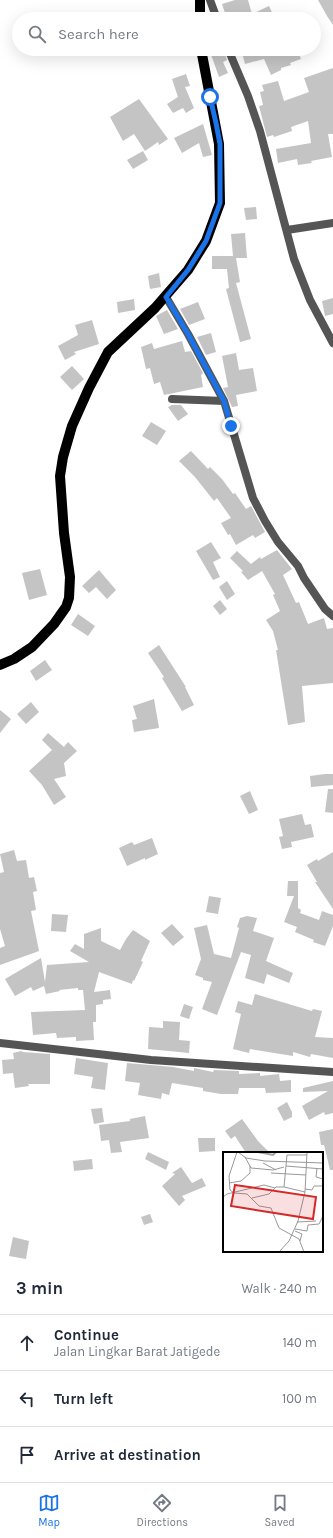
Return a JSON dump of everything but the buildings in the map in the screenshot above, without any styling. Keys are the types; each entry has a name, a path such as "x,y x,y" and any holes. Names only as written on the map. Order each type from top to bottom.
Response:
{"main road":[{"path":"200,0 200,12"},
{"path":"0,665 14,659 32,647 54,624 66,607 69,598 70,577 64,533 60,476 63,457 72,426 89,388 108,352 166,297 188,270 206,241 220,203 220,144 202,56"}],"street":[{"path":"210,0 214,12"},
{"path":"231,56 248,96 260,131 294,260 310,300 333,343"},
{"path":"287,230 333,223"},
{"path":"166,297 224,401 253,498 265,521 278,542 298,566 324,609 333,616"},
{"path":"172,399 224,401"},
{"path":"0,1043 152,1060 333,1072"}],"route":[{"path":"210,97 220,144 220,203 206,241 188,270 166,297 224,401 231,426"}]}
